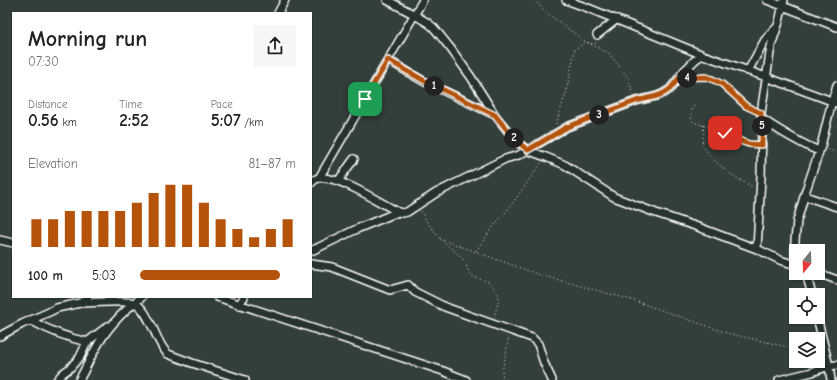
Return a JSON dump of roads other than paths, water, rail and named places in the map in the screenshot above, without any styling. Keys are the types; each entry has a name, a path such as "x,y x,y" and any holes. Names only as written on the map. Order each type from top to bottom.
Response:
{"street":[{"path":"279,12 285,0"},
{"path":"387,0 428,23 438,33 471,77 495,115 515,140 528,150 546,156 565,165 614,196 656,214 698,227 789,263"},
{"path":"319,178 424,0"},
{"path":"566,0 703,55 834,102"},
{"path":"767,0 783,3 837,27"},
{"path":"757,249 762,145 761,116 771,46 783,3"},
{"path":"598,35 617,20"},
{"path":"748,71 765,40 777,27"},
{"path":"312,182 315,179 324,177 338,181 398,212 407,212 436,193 505,159 519,155 567,127 636,101 664,93 670,89 695,60 703,55"},
{"path":"388,60 423,80 495,115"},
{"path":"796,244 796,226 834,102 837,85"},
{"path":"761,116 775,128 798,141 820,149"},
{"path":"338,181 354,159"},
{"path":"805,196 837,207"},
{"path":"312,251 359,228 398,212"},
{"path":"0,240 12,243"},
{"path":"312,264 332,267 390,290 408,285 415,292 445,307 532,338 538,344 544,363 552,380"},
{"path":"825,276 837,280"},
{"path":"80,303 87,298"},
{"path":"57,380 80,357 88,342 114,322 141,298"},
{"path":"220,298 443,371 466,380"},
{"path":"239,305 243,298"},
{"path":"0,336 57,308 80,303 134,303 145,312 165,352 199,366 245,380"},
{"path":"30,320 56,333 88,342"},
{"path":"79,380 95,349 114,322"},
{"path":"819,324 831,380"},
{"path":"779,380 837,365"}]}
